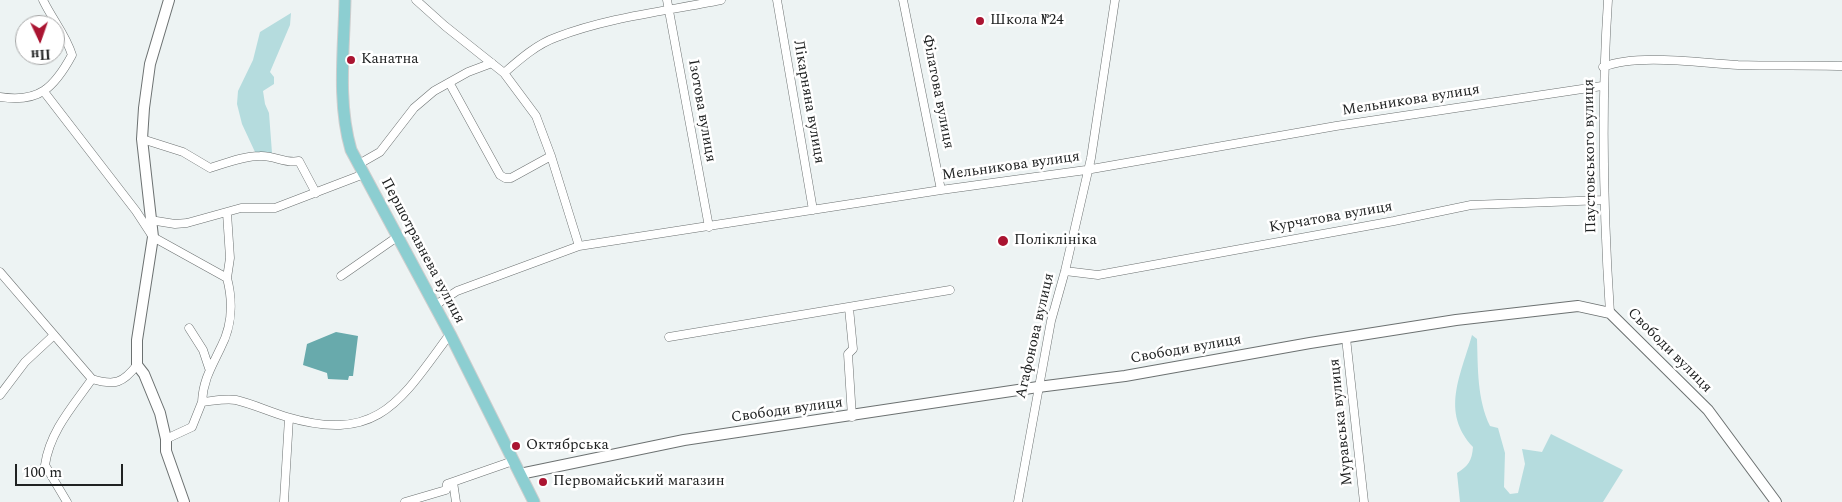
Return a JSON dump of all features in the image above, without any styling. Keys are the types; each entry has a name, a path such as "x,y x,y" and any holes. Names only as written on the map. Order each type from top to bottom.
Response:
{"main road":[{"name":"Першотравнева вулиця","path":"345,0 343,98 346,130 361,169 450,334 534,502"}],"street":[{"path":"0,97 18,100 45,93 62,74 72,56 67,40 54,22 43,0"},
{"path":"0,272 53,336 92,379 116,383 128,377 137,365 137,340 153,237 142,139 144,108 150,64 169,0"},
{"path":"416,0 504,73 536,116 551,156 578,246"},
{"name":"Ізотова вулиця","path":"667,0 709,227"},
{"path":"504,73 528,52 556,37 610,22 721,0"},
{"name":"Лікарняна вулиця","path":"776,0 813,210"},
{"name":"Філатова вулиця","path":"903,0 941,190"},
{"name":"Агафонова вулиця","path":"1018,502 1051,321 1065,271 1086,170 1091,158 1115,0"},
{"name":"Паустовського вулиця","path":"1608,0 1602,86 1604,200 1610,313"},
{"path":"1603,67 1642,61 1671,60 1738,65 1842,66"},
{"path":"150,220 181,224 241,208 275,208 316,193 361,169 380,152 421,101 434,91 450,84 468,72 492,63"},
{"path":"450,84 500,175 505,178 511,178 551,156"},
{"name":"Мельникова вулиця","path":"434,306 457,291 578,246 941,190 1086,170 1336,126 1602,86"},
{"path":"45,93 136,211 153,237 227,278"},
{"path":"142,139 183,152 210,168 231,161 261,156 292,162 299,161 316,193"},
{"name":"Курчатова вулиця","path":"1065,271 1098,275 1394,222 1471,205 1604,200"},
{"path":"166,439 192,427 202,402 203,388 209,368 222,346 231,314 231,294 227,278 230,258 227,213"},
{"path":"341,276 397,237"},
{"path":"0,287 6,281"},
{"path":"669,337 950,290"},
{"name":"Свободи вулиця","path":"520,474 684,440 852,417 1038,387 1125,376 1456,320 1578,306 1610,313 1708,410 1776,502"},
{"path":"849,308 853,349 848,354 852,417"},
{"path":"189,328 202,350 209,368"},
{"path":"202,402 235,400 289,418 339,426 371,419 388,410 404,395 450,334"},
{"path":"0,395 25,362 53,336"},
{"name":"Муравська вулиця","path":"1346,338 1364,502"},
{"path":"137,365 144,374 160,413 166,439 166,451 184,502"},
{"path":"67,502 45,465 48,448 62,420 92,379"},
{"path":"284,501 289,418"},
{"path":"405,502 446,490 447,484 513,461"},
{"path":"453,482 456,502"}],"shaded area":[{"path":"291,13 290,25 270,72 274,77 274,84 263,91 269,113 272,153 255,152 242,124 237,104 238,91 253,60 260,32"},
{"path":"336,332 358,336 353,376 349,376 348,380 328,379 327,373 303,365 307,344"},
{"path":"1472,335 1477,339 1480,394 1486,416 1490,426 1498,428 1505,453 1504,487 1510,494 1518,493 1525,464 1522,449 1542,452 1551,434 1623,470 1603,502 1460,502 1457,473 1469,463 1473,447 1463,434 1457,420 1455,407 1456,393"}],"place":[{"name":"Школа №24","path":"980,21"},
{"name":"Канатна","path":"351,60"},
{"name":"Поліклініка","path":"1003,241"},
{"name":"Октябрська","path":"516,446"},
{"name":"Первомайський магазин","path":"543,482"}]}
